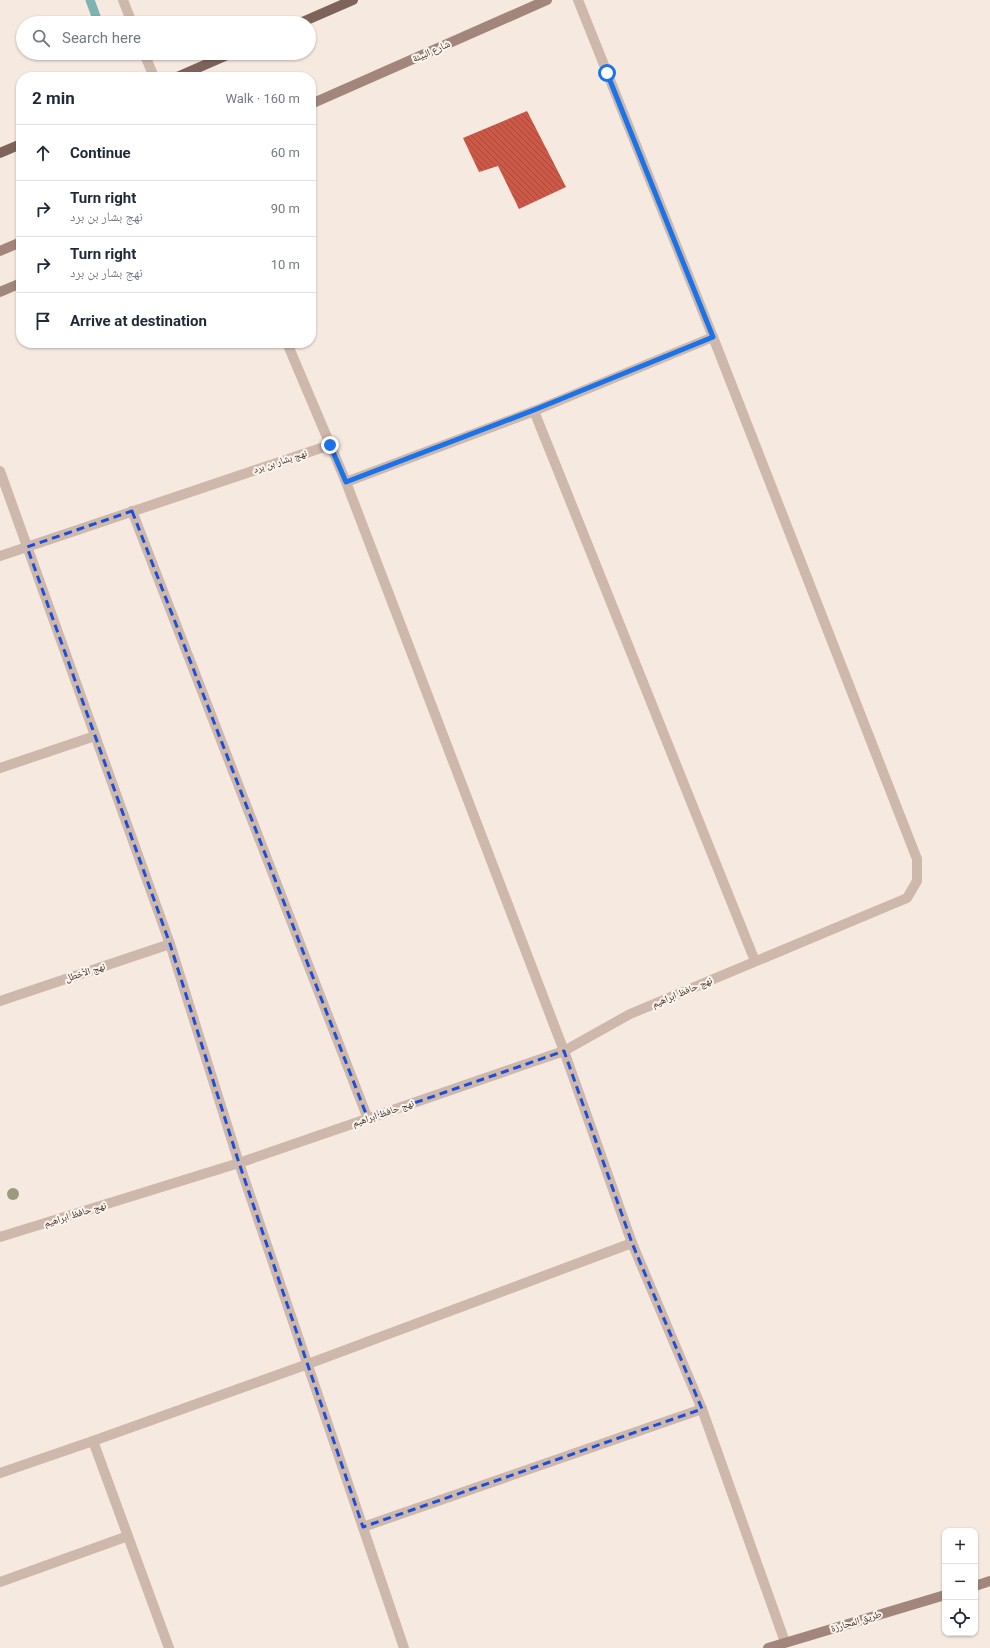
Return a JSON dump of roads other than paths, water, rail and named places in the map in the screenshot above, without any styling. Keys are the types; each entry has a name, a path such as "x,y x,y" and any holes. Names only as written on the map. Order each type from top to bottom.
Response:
{"main road":[{"path":"316,16 353,0"},
{"path":"188,72 216,60"},
{"path":"0,153 16,146"}],"street":[{"path":"123,0 129,16"},
{"name":"شارع البيئة","path":"316,103 547,0"},
{"name":"نهج حافظ ابراهيم","path":"0,1237 239,1162 564,1052 630,1014 907,898 917,881 917,859 713,337 578,0"},
{"path":"147,60 152,72"},
{"path":"0,251 16,244"},
{"path":"0,292 16,285"},
{"path":"346,482 534,410 713,337"},
{"path":"289,348 346,482 564,1052 632,1243 702,1409 785,1642"},
{"path":"534,410 755,962"},
{"name":"نهج بشار بن برد","path":"0,556 330,445"},
{"path":"0,471 170,944 239,1162 404,1648"},
{"path":"132,511 368,1119"},
{"path":"0,768 95,736"},
{"name":"نهج الأخطل","path":"0,1001 170,944"},
{"path":"0,1473 308,1364 632,1243"},
{"path":"363,1527 702,1409"},
{"path":"93,1441 169,1648"},
{"path":"0,1582 128,1536"},
{"path":"978,1585 990,1582"},
{"name":"طريق المحارزة","path":"768,1648 942,1596"}],"waterway":[{"path":"90,0 96,16"}]}
